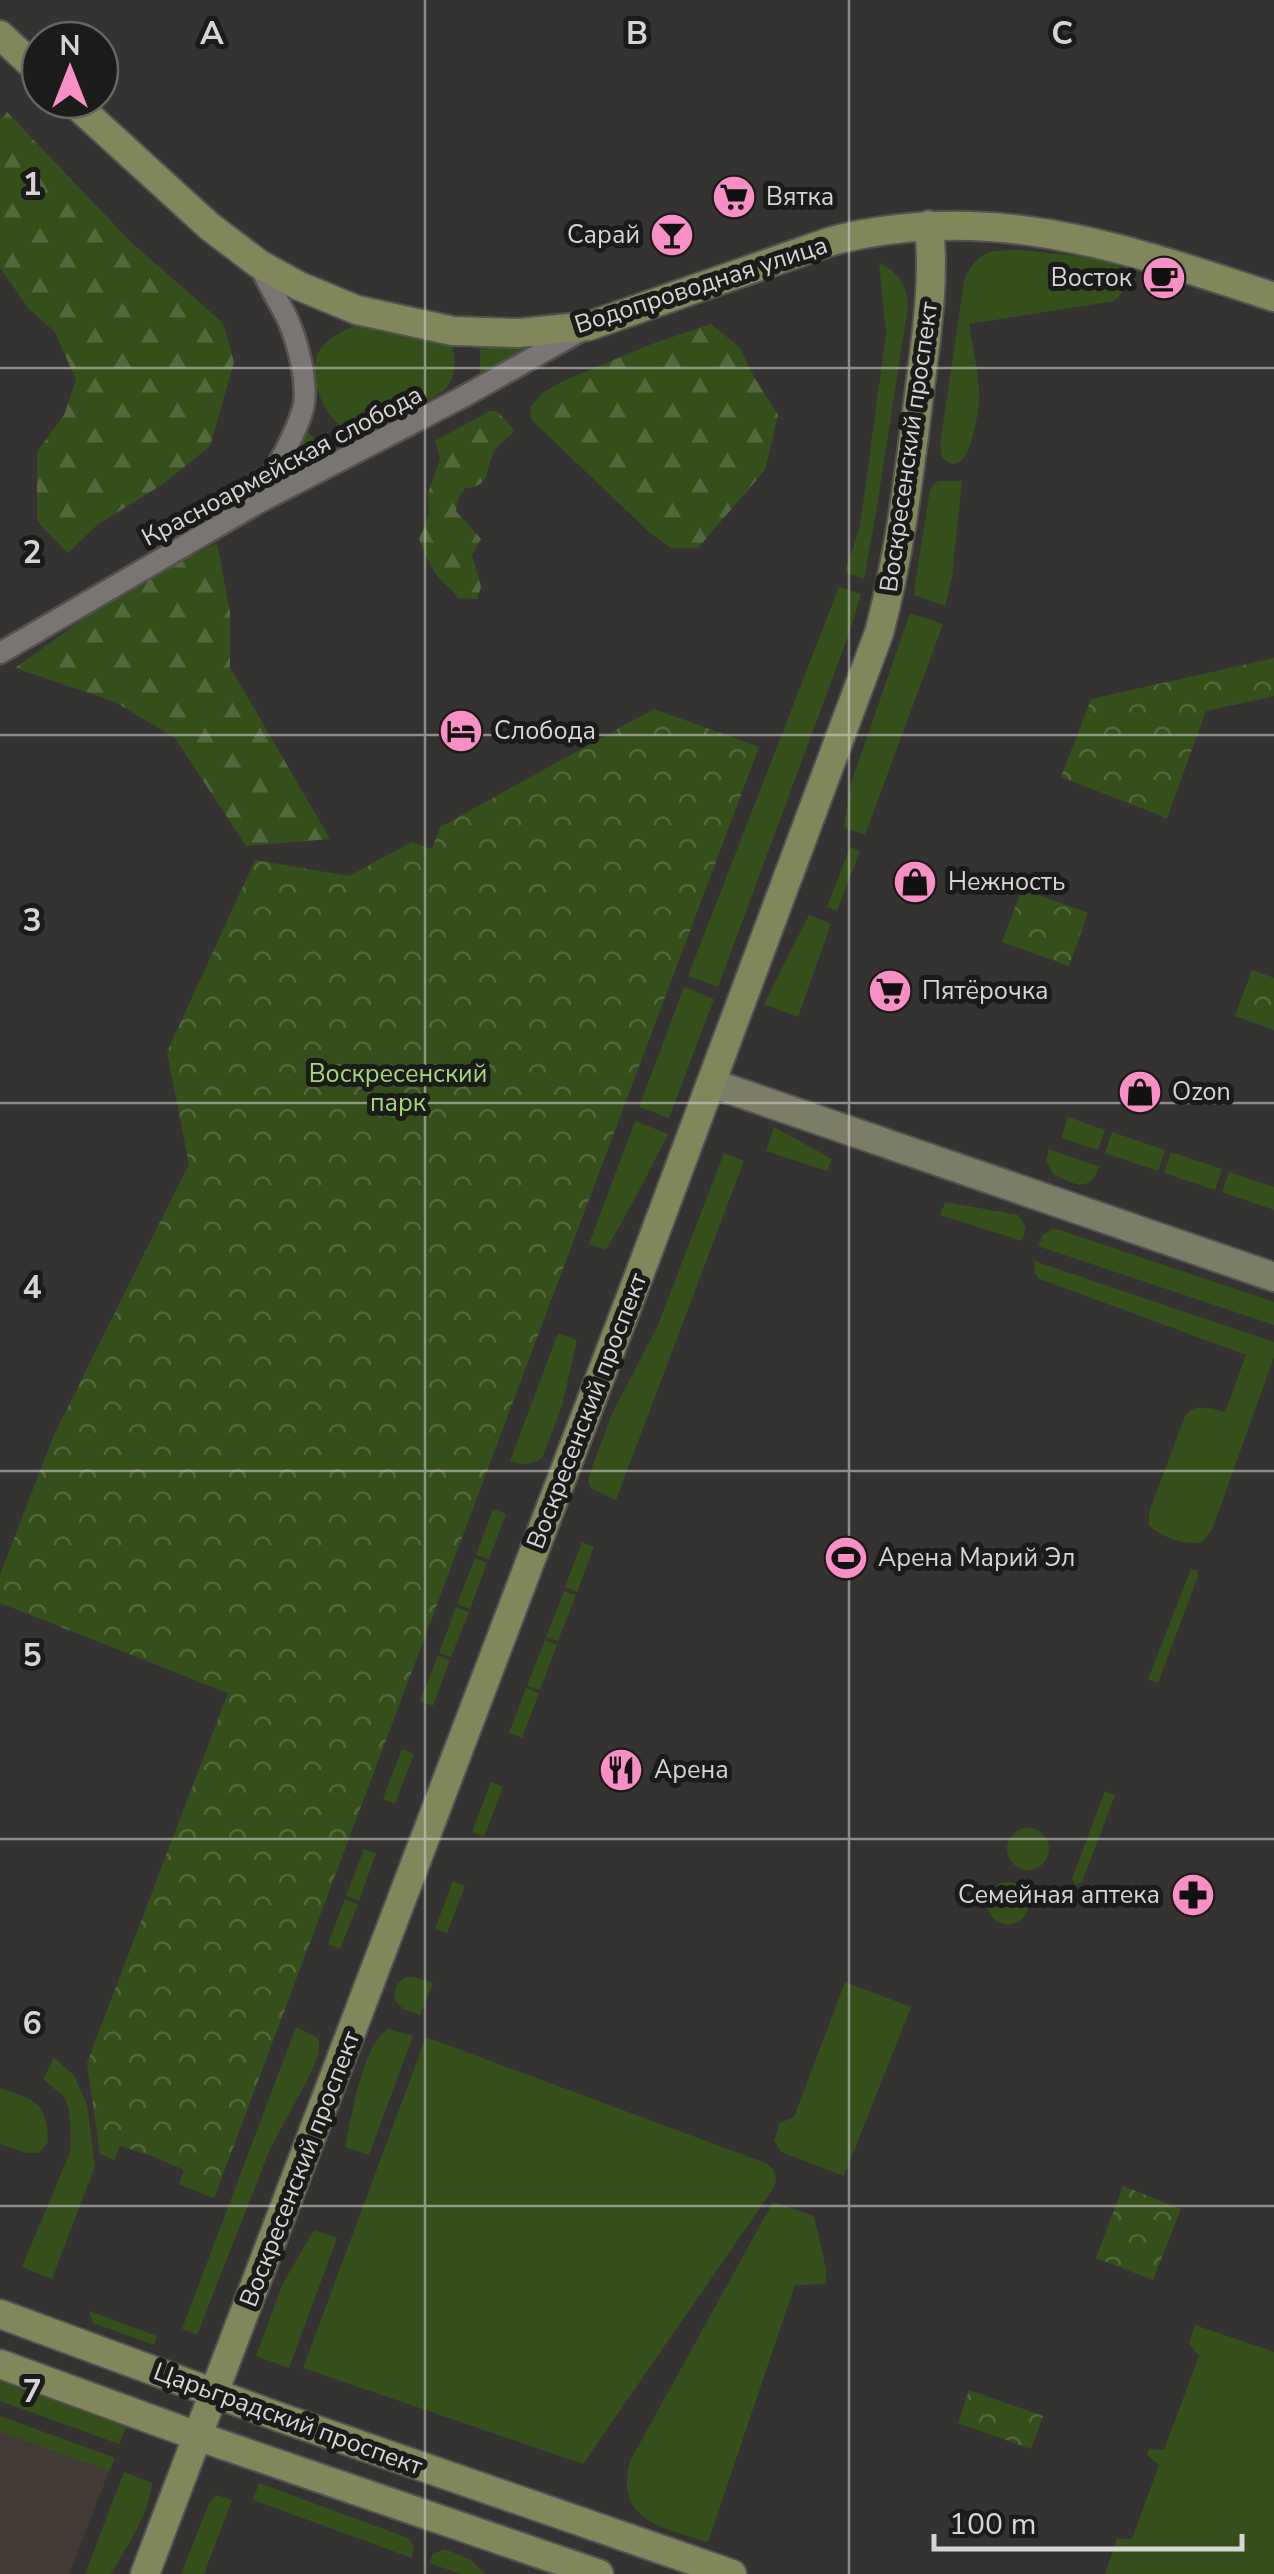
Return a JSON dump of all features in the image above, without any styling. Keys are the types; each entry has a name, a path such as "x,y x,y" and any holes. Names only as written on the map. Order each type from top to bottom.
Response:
{"main road":[{"path":"0,36 20,54"},
{"name":"Водопроводная улица","path":"93,120 209,226 258,264 357,310 438,328 519,333 590,326 832,242 869,232 929,225 1020,230 1074,238 1137,253 1274,296"},
{"name":"Воскресенский проспект","path":"145,2574 879,632 890,593 908,485 930,294 929,225"},
{"path":"711,1083 1274,1277"},
{"name":"Царьградский проспект","path":"0,2314 214,2394 732,2574"},
{"name":"Царьградский проспект","path":"0,2364 599,2574"}],"street":[{"path":"256,504 303,410 304,391 300,358 289,322 258,264"},
{"name":"Красноармейская слобода","path":"0,653 256,504 590,326"}],"shaded area":[{"path":"0,2432 109,2471 69,2574 0,2574"}],"green space":[{"path":"7,112 133,244 223,323 234,362 210,446 163,484 97,525 68,553 37,521 37,452 64,415 76,380 55,332 29,309 0,268 0,119"},
{"path":"1021,250 1110,263 1122,270 1125,284 1114,301 969,324 979,402 970,446 958,463 951,463 942,457 940,445 964,281 980,257"},
{"path":"879,263 900,280 908,306 864,579 845,572 860,526 886,334"},
{"path":"711,324 740,348 778,415 765,470 698,548 671,548 649,532 532,420 530,408 541,394 563,381"},
{"path":"357,325 451,344 455,356 455,368 444,391 368,434 356,434 334,420 316,383 316,359 322,347"},
{"path":"480,344 535,345 480,376"},
{"path":"490,411 497,411 515,431 495,451 483,482 465,488 458,499 456,511 481,539 472,555 481,587 477,599 458,598 436,574 419,539 429,514 428,493 440,459 435,441"},
{"path":"306,431 336,451 283,476 300,449"},
{"path":"938,481 962,481 952,578 945,606 915,595 914,590 930,490"},
{"path":"217,543 230,612 230,667 330,839 246,846 175,738 115,702 15,668 119,593"},
{"path":"839,587 861,594 850,631 718,987 688,976"},
{"path":"910,613 943,624 865,835 844,827 851,783"},
{"path":"1274,658 1274,696 1206,711 1167,818 1061,777 1091,699"},
{"name":"Воскресенский парк","path":"654,709 759,747 214,2198 179,2184 184,2170 152,2156 120,2146 114,2160 100,2154 87,2063 228,1693 0,1603 0,1575 53,1437 189,1164 167,1052 255,860 349,876 412,842 432,849 440,827"},
{"path":"850,847 860,851 837,911 827,907"},
{"path":"1022,889 1088,913 1069,966 1002,942"},
{"path":"809,915 831,924 798,1017 764,1004"},
{"path":"1252,970 1274,978 1274,1030 1235,1016"},
{"path":"684,987 714,999 669,1118 639,1107"},
{"path":"1068,1117 1105,1130 1098,1150 1061,1138"},
{"path":"635,1121 668,1134 606,1250 589,1244"},
{"path":"774,1127 832,1159 827,1171 766,1151"},
{"path":"1112,1132 1165,1150 1158,1171 1105,1153"},
{"path":"1049,1149 1099,1167 1086,1184 1067,1181 1053,1174 1046,1161"},
{"path":"1171,1152 1222,1169 1215,1190 1164,1173"},
{"path":"724,1153 744,1161 616,1500 591,1488 590,1473 611,1416 658,1325"},
{"path":"1229,1172 1274,1187 1274,1210 1222,1192"},
{"path":"945,1202 1018,1215 1026,1227 1022,1241 940,1215"},
{"path":"1052,1229 1274,1302 1274,1325 1038,1246 1043,1235"},
{"path":"1034,1261 1274,1342 1274,1357 1212,1530 1202,1542 1181,1542 1160,1533 1149,1525 1149,1512 1185,1416 1199,1408 1225,1412 1246,1355 1040,1279"},
{"path":"558,1333 577,1340 562,1406 543,1456 528,1464 510,1461"},
{"path":"493,1509 506,1514 489,1559 476,1555"},
{"path":"582,1542 594,1547 577,1592 565,1587"},
{"path":"475,1558 487,1563 470,1609 457,1604"},
{"path":"1191,1569 1197,1570 1198,1576 1158,1683 1148,1679"},
{"path":"564,1591 576,1595 558,1641 546,1637"},
{"path":"456,1607 469,1612 451,1657 439,1653"},
{"path":"545,1640 557,1645 540,1690 527,1686"},
{"path":"438,1656 450,1660 433,1706 420,1701"},
{"path":"526,1688 539,1693 522,1738 509,1733"},
{"path":"402,1749 414,1754 395,1804 383,1799"},
{"path":"491,1782 503,1787 484,1837 472,1832"},
{"path":"1105,1791 1115,1795 1082,1882 1076,1885 1072,1879"},
{"path":"1028,1828 1043,1834 1049,1849 1043,1864 1028,1870 1013,1864 1007,1849 1013,1834"},
{"path":"364,1849 376,1853 359,1901 346,1896"},
{"path":"453,1881 465,1886 447,1933 435,1929"},
{"path":"1008,1882 1023,1888 1029,1903 1023,1918 1008,1924 993,1918 987,1903 993,1888"},
{"path":"345,1899 358,1904 340,1949 328,1944"},
{"path":"406,1977 433,1983 420,2015 403,2009 394,1999 397,1984"},
{"path":"845,1982 911,2007 844,2176 781,2152 774,2140 780,2123 794,2117"},
{"path":"296,2027 316,2037 319,2053 270,2149 197,2335 182,2329"},
{"path":"389,2029 413,2036 369,2155 345,2147 365,2064 380,2036"},
{"path":"426,2037 768,2164 775,2173 773,2189 583,2464 303,2368"},
{"path":"54,2058 74,2075 87,2105 95,2166 52,2279 22,2267 71,2150 69,2109 64,2097 43,2079"},
{"path":"0,2088 30,2099 42,2110 48,2142 39,2153 0,2144"},
{"path":"1123,2186 1181,2209 1153,2280 1096,2258"},
{"path":"773,2202 814,2216 826,2284 795,2285 708,2542 660,2526 636,2509 627,2481 630,2461"},
{"path":"314,2230 337,2238 289,2368 256,2356 282,2285"},
{"path":"89,2311 157,2336 154,2345 93,2323"},
{"path":"1195,2325 1274,2352 1274,2574 1105,2574 1117,2539 1132,2539 1159,2465 1147,2455 1149,2449 1164,2450 1199,2356 1189,2344"},
{"path":"0,2381 126,2427 119,2444 0,2401"},
{"path":"969,2390 1043,2416 1031,2449 958,2423"},
{"path":"0,2416 115,2458 109,2471 0,2432"},
{"path":"124,2472 152,2483 147,2507 111,2574 85,2574"},
{"path":"259,2483 408,2538 414,2547 412,2558 253,2500"},
{"path":"216,2495 232,2500 204,2574 181,2574 209,2503"},
{"path":"445,2549 471,2560 485,2574 461,2574 429,2563 433,2554"}],"place":[{"name":"Вятка","path":"734,197"},
{"name":"Сарай","path":"672,235"},
{"name":"Восток","path":"1164,278"},
{"name":"Слобода","path":"461,731"},
{"name":"Нежность","path":"915,882"},
{"name":"Пятёрочка","path":"890,991"},
{"name":"Ozon","path":"1140,1092"},
{"name":"Арена Марий Эл","path":"846,1558"},
{"name":"Арена","path":"621,1770"},
{"name":"Семейная аптека","path":"1193,1895"}]}
